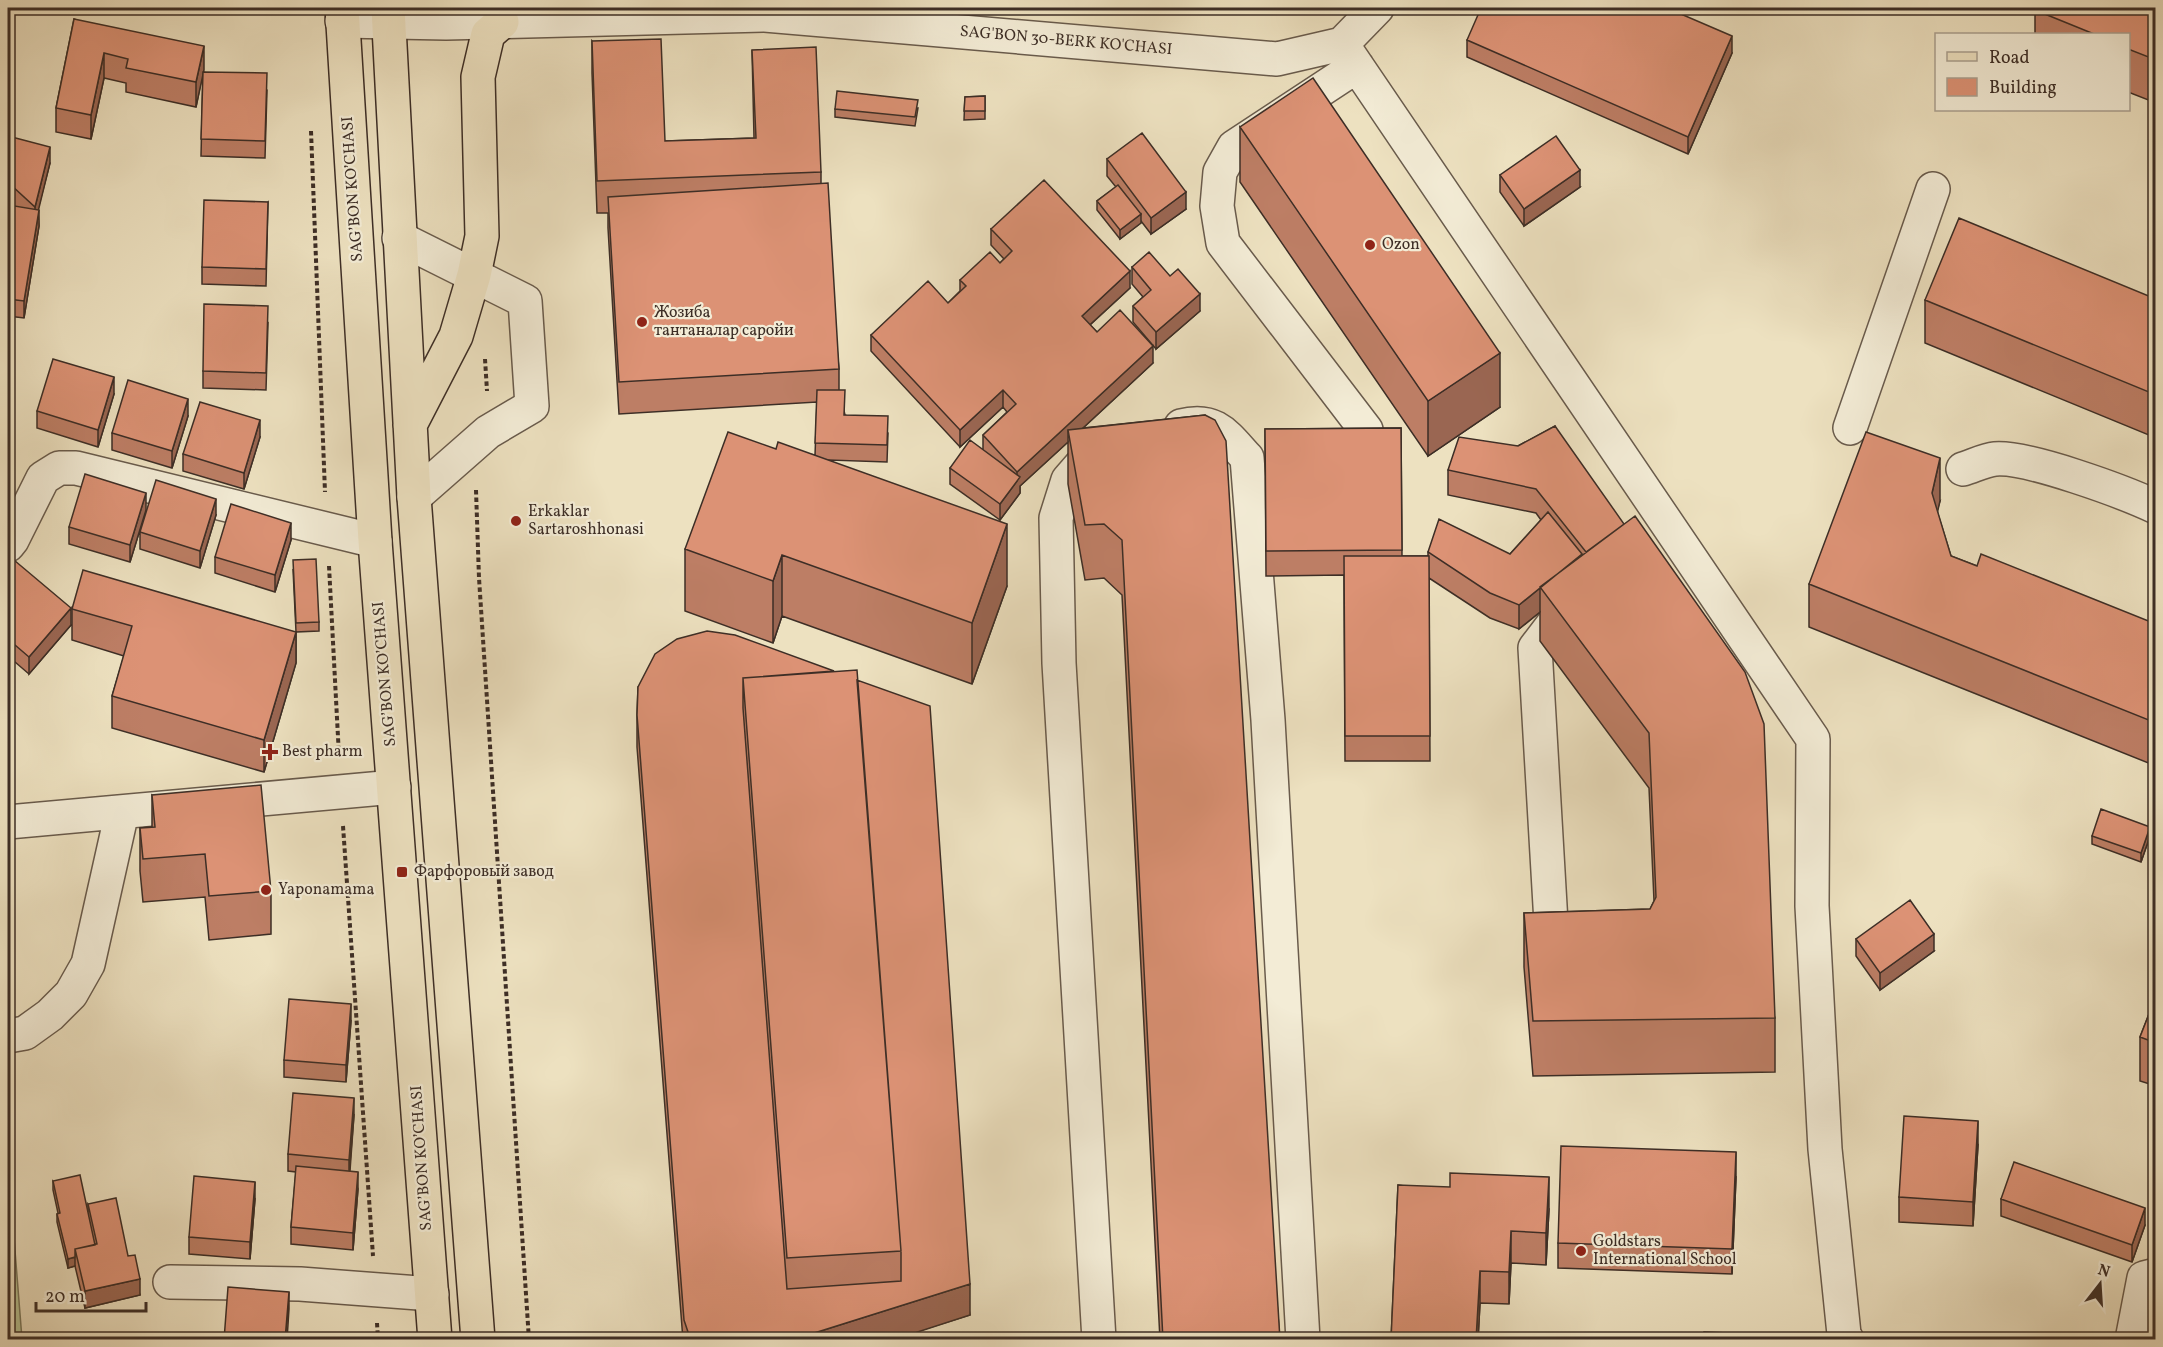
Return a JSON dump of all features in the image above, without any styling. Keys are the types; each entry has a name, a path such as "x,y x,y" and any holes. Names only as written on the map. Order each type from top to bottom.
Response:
{"main road":[{"name":"SAG’BON KO’CHASI","path":"342,14 375,542 435,1340"},
{"path":"388,15 414,497 478,1340"},
{"path":"410,425 456,336 474,275 482,236 478,76 488,34 502,22"}],"street":[{"path":"1366,430 1223,243 1217,206 1220,172 1234,147 1349,55 1377,8"},
{"name":"SAG'BON 30-BERK KO'CHASI","path":"342,14 502,22 765,15 959,19 1277,59 1349,55"},
{"path":"1349,55 1813,740 1812,906 1825,1149 1844,1334 1847,1340"},
{"path":"1850,428 1933,189"},
{"path":"399,238 525,301 532,406 488,432 414,497"},
{"path":"1099,1340 1059,663 1056,518 1068,480 1088,457 1138,436 1199,421 1224,433 1247,458 1268,720 1304,1340"},
{"path":"1963,469 1995,459 2032,465 2130,495 2156,507"},
{"path":"8,544 44,478 58,468 76,468 375,542"},
{"path":"1645,550 1672,531"},
{"path":"1552,940 1535,648 1564,608 1591,589"},
{"path":"8,822 394,787"},
{"path":"8,1036 25,1033 50,1015 71,994 88,964 122,812"},
{"path":"2132,1340 2144,1278 2156,1275"},
{"path":"170,1282 300,1284 432,1294"}],"path":[{"path":"311,126 327,530 341,792 378,1340"},
{"path":"485,352 488,432"},
{"path":"477,487 474,498 529,1340"}],"green space":[{"path":"8,1200 11,1200 22,1339 8,1339"}],"building":[{"path":"1481,8 1667,8 1732,36 1688,137 1467,40"},
{"path":"2036,8 2156,8 2156,60 2130,50 2130,33 2092,33 2035,10"},
{"path":"74,19 204,46 196,82 126,68 128,59 104,53 91,115 56,108"},
{"path":"661,39 665,141 756,138 752,50 816,47 821,172 597,181 592,41"},
{"path":"203,72 267,73 265,141 201,139"},
{"path":"1313,78 1500,353 1428,401 1240,127"},
{"path":"837,91 918,100 915,117 835,109"},
{"path":"985,96 985,111 964,111 965,97"},
{"path":"1142,133 1186,192 1151,218 1107,159"},
{"path":"8,136 50,147 35,207 12,186 8,205"},
{"path":"1556,136 1580,170 1524,209 1500,175"},
{"path":"1044,180 1130,271 1082,316 1097,332 1120,310 1153,346 1017,472 983,435 1016,404 1003,390 960,430 871,335 928,281 948,303 966,286 960,280 990,252 1000,263 1012,251 991,229"},
{"path":"828,183 839,369 619,382 608,197"},
{"path":"1118,185 1141,214 1120,230 1097,201"},
{"path":"204,200 268,202 266,269 202,267"},
{"path":"8,205 39,210 24,301 8,299"},
{"path":"1959,218 2156,299 2156,395 1925,300"},
{"path":"1149,252 1170,276 1178,269 1200,294 1156,332 1133,306 1151,290 1132,267"},
{"path":"204,304 268,306 266,373 203,371"},
{"path":"53,359 114,377 98,430 37,411"},
{"path":"128,380 188,399 172,451 112,433"},
{"path":"817,390 845,390 844,415 888,416 887,445 815,443"},
{"path":"200,402 260,420 244,473 183,454"},
{"path":"1205,415 1215,420 1226,441 1280,1340 1163,1340 1122,540 1104,524 1085,525 1068,430"},
{"path":"1555,426 1624,524 1586,552 1536,489 1448,470 1459,437 1518,446"},
{"path":"1401,428 1402,550 1266,551 1265,429"},
{"path":"728,432 776,449 778,442 1007,524 972,623 782,555 773,581 685,549"},
{"path":"1866,432 1940,458 1932,493 1951,556 1977,566 1981,554 2156,624 2156,723 1809,584"},
{"path":"970,440 1020,477 1000,504 950,468"},
{"path":"85,474 146,493 130,545 69,527"},
{"path":"156,480 216,499 200,551 140,532"},
{"path":"231,504 291,523 275,575 215,557"},
{"path":"1548,512 1582,554 1519,605 1490,593 1428,552 1439,519 1510,554"},
{"path":"1635,516 1745,672 1764,724 1775,1018 1533,1021 1524,913 1650,909 1656,897 1649,733 1540,587"},
{"path":"8,555 71,608 29,657 8,639"},
{"path":"1344,556 1429,556 1430,736 1345,736"},
{"path":"316,559 319,622 296,623 293,560"},
{"path":"83,570 296,632 264,740 112,696 132,626 72,609"},
{"path":"707,631 735,635 834,671 743,678 743,708 787,1289 901,1281 901,1251 857,680 930,706 970,1284 792,1340 694,1340 689,1335 684,1320 637,715 638,687 655,654 677,639"},
{"path":"857,670 901,1251 787,1258 743,678"},
{"path":"261,785 271,891 209,896 205,854 143,859 140,828 155,827 152,795"},
{"path":"2101,809 2150,827 2141,853 2092,836"},
{"path":"1910,900 1934,934 1880,973 1856,939"},
{"path":"2156,996 2156,1043 2140,1037"},
{"path":"289,999 351,1004 346,1065 284,1060"},
{"path":"293,1093 354,1098 349,1160 288,1154"},
{"path":"1904,1116 1978,1121 1973,1202 1899,1197"},
{"path":"1561,1146 1736,1152 1732,1249 1558,1243"},
{"path":"2014,1162 2145,1208 2132,1245 2001,1199"},
{"path":"296,1166 358,1172 353,1233 291,1227"},
{"path":"1450,1173 1549,1177 1546,1233 1511,1231 1509,1272 1480,1271 1476,1340 1391,1340 1398,1185 1450,1187"},
{"path":"80,1175 95,1245 75,1249 75,1257 68,1259 57,1214 60,1213 53,1181"},
{"path":"194,1176 255,1182 250,1242 189,1237"},
{"path":"116,1198 128,1256 135,1255 140,1279 85,1291 75,1249 97,1244 88,1204"},
{"path":"228,1287 289,1292 285,1340 224,1340"},
{"path":"1704,1332 1754,1334 1753,1340 1704,1340"},
{"path":"860,1333 975,1340 859,1340"}],"place":[{"name":"Ozon","path":"1370,245"},
{"name":"Жозиба тантаналар саройи","path":"642,322"},
{"name":"Erkaklar Sartaroshhonasi","path":"516,521"},
{"name":"Best pharm","path":"270,752"},
{"name":"Фарфоровый завод","path":"402,872"},
{"name":"Yaponamama","path":"266,890"},
{"name":"Goldstars International School","path":"1581,1251"}]}
